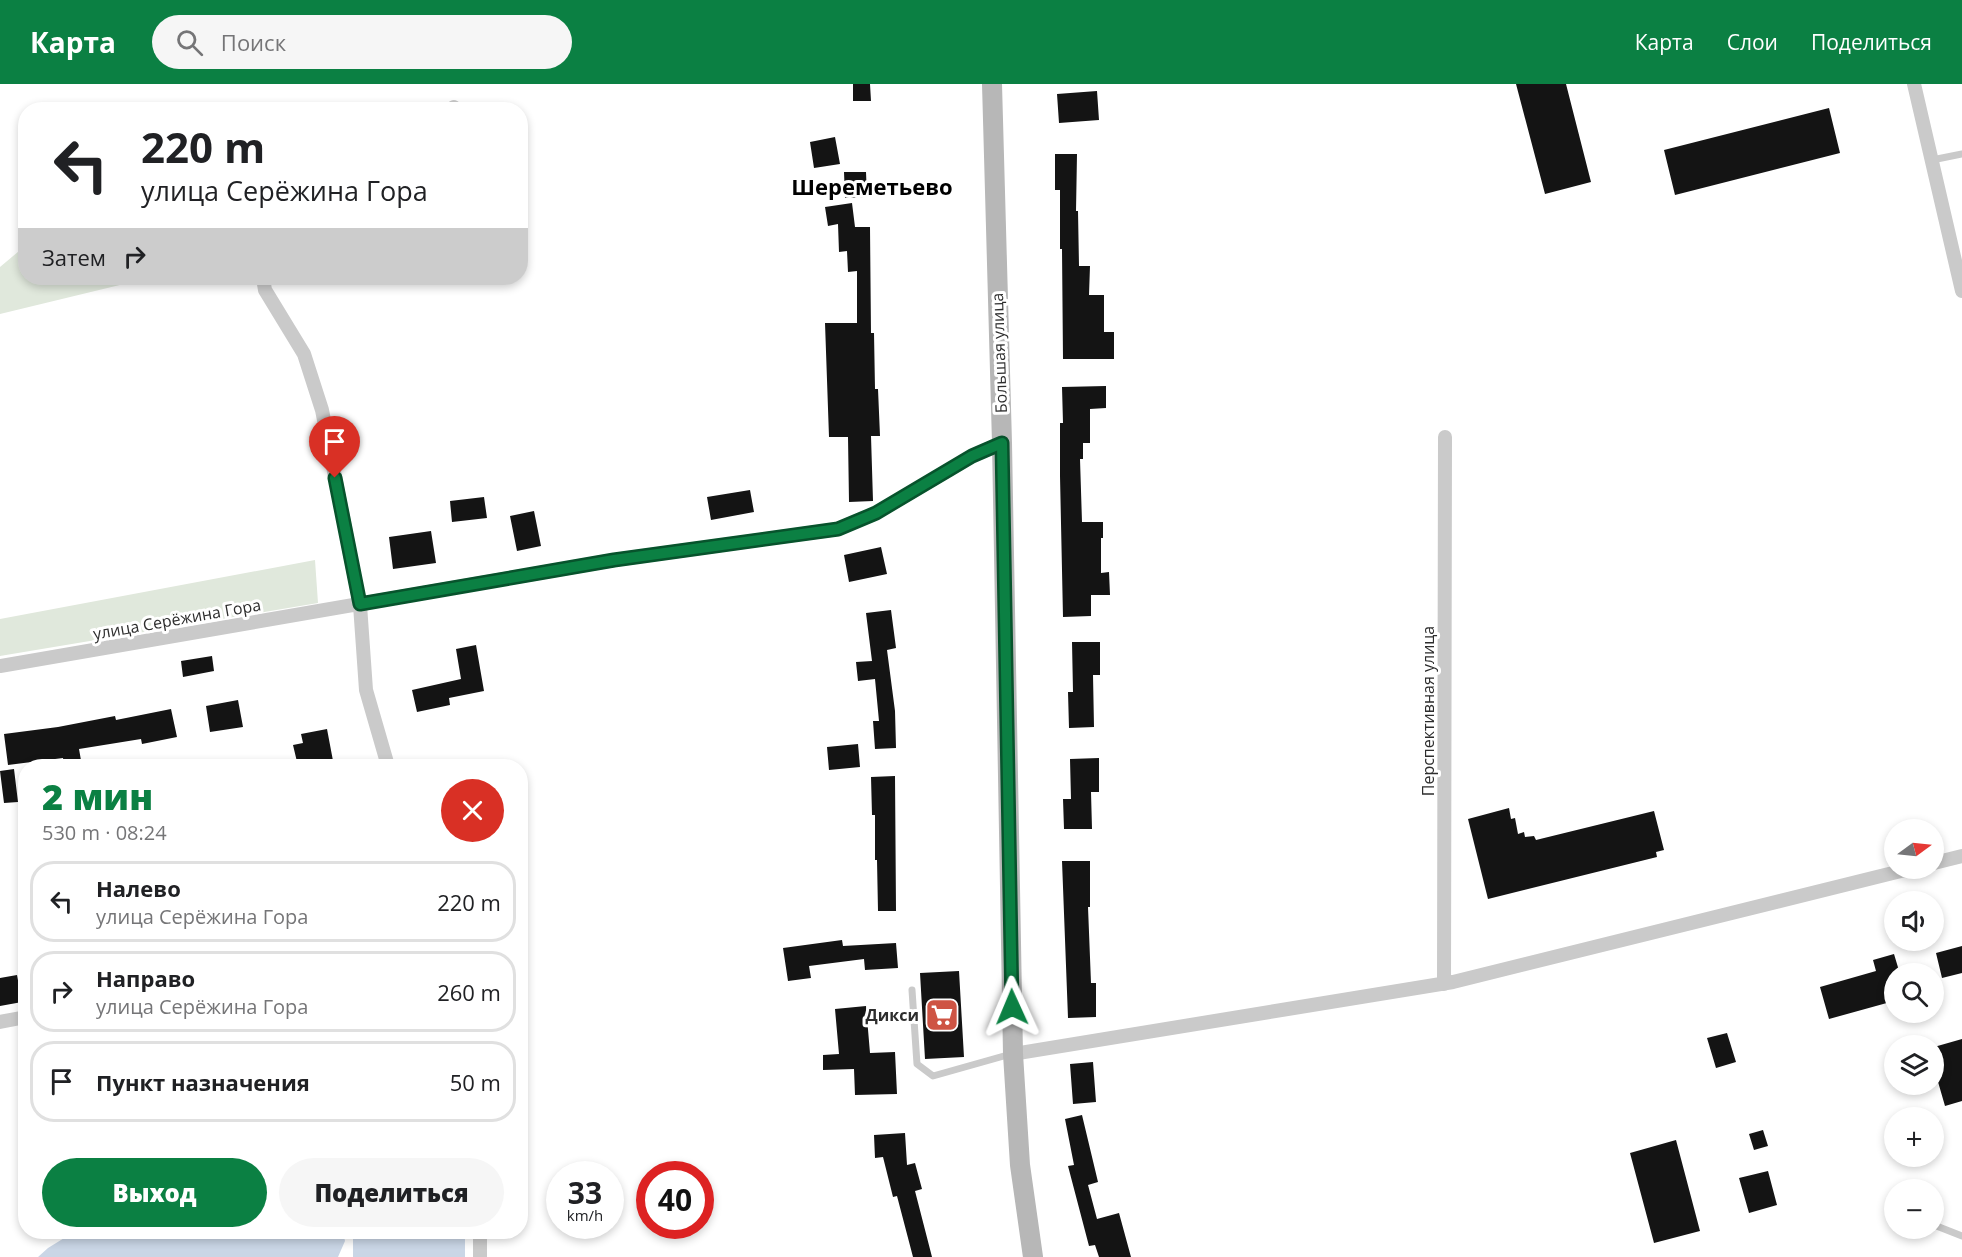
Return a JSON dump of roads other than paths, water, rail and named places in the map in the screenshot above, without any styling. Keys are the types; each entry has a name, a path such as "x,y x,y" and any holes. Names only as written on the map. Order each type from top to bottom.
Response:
{"street":[{"name":"Большая улица","path":"992,84 1002,443 1013,1054 1020,1165 1033,1257"},
{"path":"1914,84 1962,291"},
{"path":"264,285 304,354 322,410 360,604 366,690 386,759"},
{"name":"Перспективная улица","path":"1444,984 1445,437"},
{"name":"улица Серёжина Гора","path":"0,666 614,560 838,529 876,513 972,456 1002,443"},
{"path":"1944,861 1962,856"},
{"path":"1013,1054 1444,984 1884,875"},
{"path":"0,1022 18,1019"},
{"path":"480,1239 480,1257"}],"lane":[{"path":"1932,160 1962,154"},
{"path":"912,990 917,1064 933,1076 1013,1054"},
{"path":"1944,1229 1962,1236"}],"water":[{"path":"63,1239 345,1239 345,1241 338,1257 38,1257"},
{"path":"353,1239 465,1239 465,1257 353,1257"}],"place":[{"name":"Дикси","path":"942,1015"}],"district":[{"name":"Шереметьево","path":"872,186"}]}
